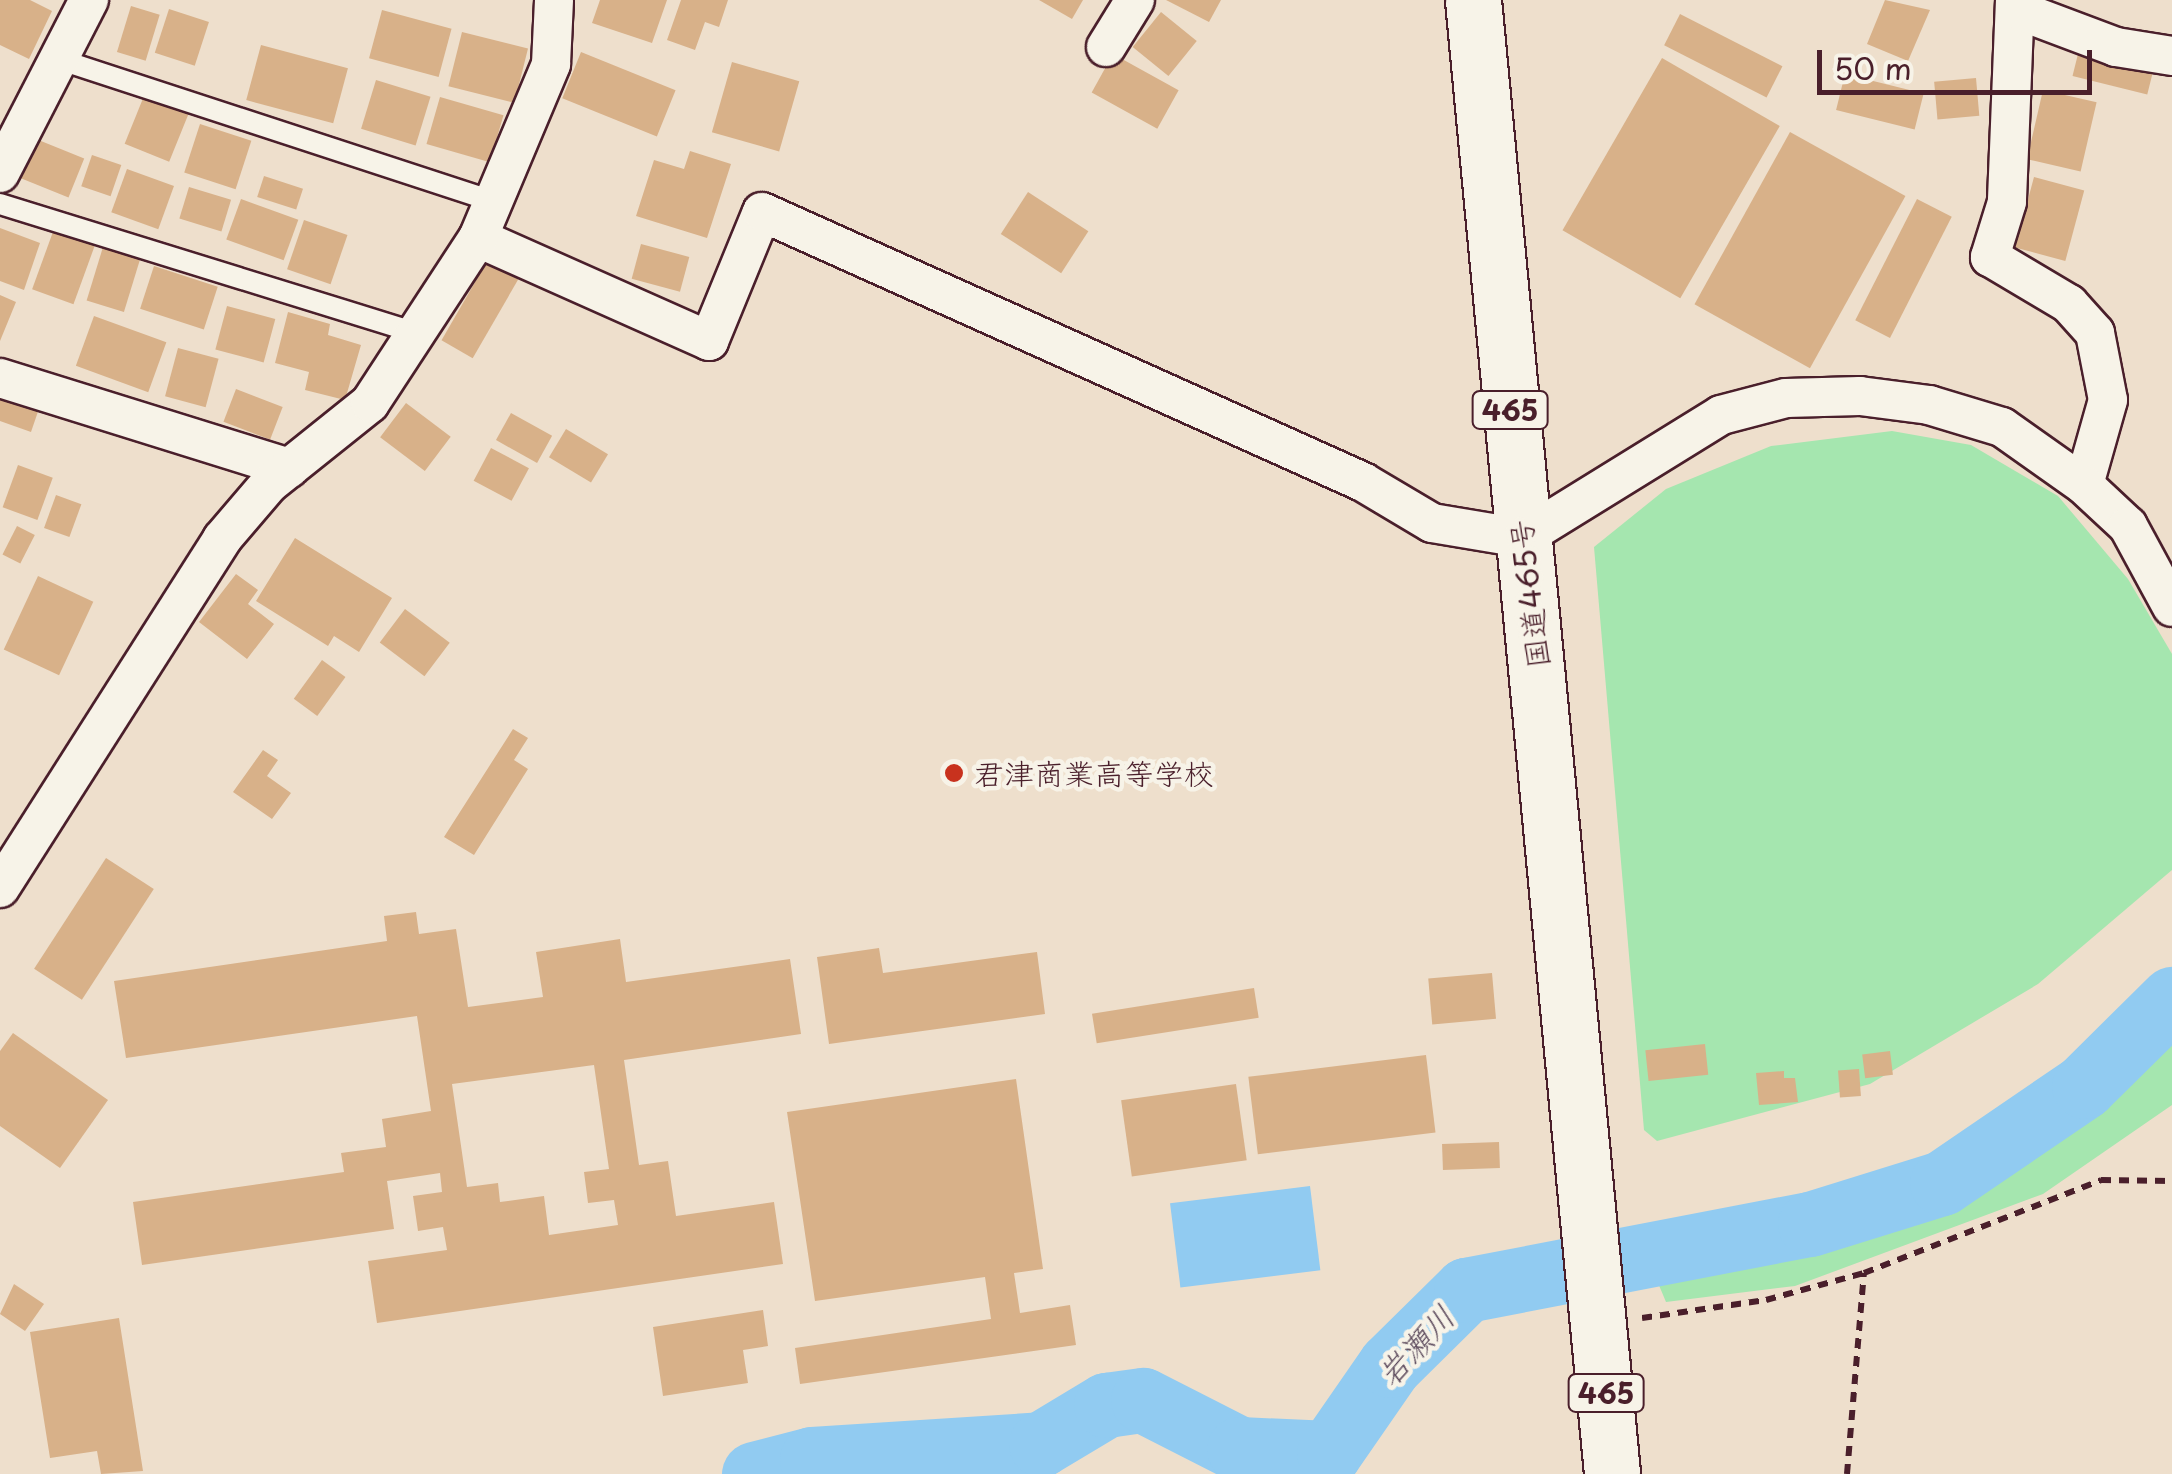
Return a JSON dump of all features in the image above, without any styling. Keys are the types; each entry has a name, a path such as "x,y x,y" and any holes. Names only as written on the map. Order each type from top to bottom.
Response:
{"highway":[{"name":"国道465号","path":"1473,0 1522,538 1591,1188 1600,1319"},
{"name":"465","path":"1600,1319 1612,1474"}],"street":[{"path":"0,173 89,0"},
{"path":"0,888 170,613 222,539 289,468 370,403 478,238 551,64 554,0"},
{"path":"1106,47 1135,0"},
{"path":"2084,486 2108,400 2095,333 2069,304 1990,258 2007,202 2015,4 2116,47 2172,56"},
{"path":"478,238 709,341 762,212 1363,482 1432,523 1522,538 1721,415 1786,398 1860,396 1929,405 2002,427 2084,486 2128,526 2172,607"},
{"path":"0,378 289,468"}],"lane":[{"path":"58,59 495,202"},
{"path":"0,204 417,333"}],"path":[{"path":"1600,1319 1766,1300 1864,1273 2130,1175 2172,1181"},
{"path":"1847,1474 1864,1273"}],"green space":[{"path":"1892,431 1971,445 2058,496 2128,579 2172,654 2172,870 2038,984 1870,1084 1657,1141 1644,1130 1594,547 1666,489 1771,446"},
{"path":"2172,1015 2172,1105 2043,1194 1795,1286 1666,1302 1653,1271 1677,1249 1931,1171 2052,1110"}],"water":[{"path":"1310,1186 1320,1270 1180,1288 1170,1203"}],"building":[{"path":"0,0 30,0 52,11 29,59 0,45"},
{"path":"600,0 667,0 652,43 592,23"},
{"path":"681,0 728,0 719,27 705,22 695,50 667,40"},
{"path":"1039,0 1083,0 1072,19"},
{"path":"1166,0 1221,0 1209,22"},
{"path":"1885,0 1930,10 1908,61 1867,44"},
{"path":"131,6 160,15 146,61 117,52"},
{"path":"169,9 209,22 195,66 155,53"},
{"path":"382,10 452,29 439,77 369,58"},
{"path":"1161,12 1197,41 1168,76 1133,47"},
{"path":"1680,14 1782,66 1767,97 1664,45"},
{"path":"462,32 528,48 514,103 448,86"},
{"path":"2081,42 2156,61 2147,95 2073,76"},
{"path":"261,45 348,68 333,123 246,100"},
{"path":"581,52 676,90 657,137 562,98"},
{"path":"1113,54 1179,90 1157,129 1092,92"},
{"path":"1662,58 1780,126 1680,298 1562,230"},
{"path":"732,62 799,81 779,151 712,132"},
{"path":"1845,74 1924,94 1915,129 1836,110"},
{"path":"1976,78 1979,116 1937,120 1934,82"},
{"path":"376,80 431,97 416,145 361,129"},
{"path":"2043,90 2097,102 2081,172 2027,159"},
{"path":"146,91 191,109 169,162 125,144"},
{"path":"440,97 503,115 490,162 426,144"},
{"path":"200,124 251,141 236,189 184,173"},
{"path":"1790,132 1905,196 1810,368 1694,304"},
{"path":"36,139 84,158 68,197 20,178"},
{"path":"690,151 731,164 707,238 636,216 654,160 684,169"},
{"path":"92,155 121,165 111,196 81,186"},
{"path":"127,169 174,186 158,229 111,212"},
{"path":"264,176 303,189 296,210 257,197"},
{"path":"2034,177 2084,190 2065,261 2015,248"},
{"path":"189,187 231,200 221,231 179,219"},
{"path":"1028,192 1088,231 1061,273 1001,234"},
{"path":"241,199 298,220 284,260 226,239"},
{"path":"1917,199 1952,217 1890,338 1855,320"},
{"path":"304,220 347,235 331,284 287,269"},
{"path":"0,228 40,243 24,290 0,281"},
{"path":"54,229 95,244 73,304 32,289"},
{"path":"641,244 689,257 680,292 632,279"},
{"path":"103,247 140,258 124,312 87,301"},
{"path":"489,258 520,276 473,358 442,340"},
{"path":"154,266 218,287 204,330 140,309"},
{"path":"0,295 16,302 0,341"},
{"path":"227,306 275,319 264,362 215,349"},
{"path":"288,312 330,324 328,335 361,345 345,400 305,390 309,372 275,363"},
{"path":"94,316 166,342 148,392 76,366"},
{"path":"178,348 219,359 206,407 165,396"},
{"path":"0,380 44,394 31,432 0,421"},
{"path":"236,389 283,407 270,440 223,422"},
{"path":"406,403 451,437 425,471 380,437"},
{"path":"511,413 552,436 537,463 496,440"},
{"path":"566,429 608,454 591,483 549,457"},
{"path":"491,448 529,468 512,501 474,481"},
{"path":"18,465 53,478 37,520 3,507"},
{"path":"56,495 81,504 69,537 44,528"},
{"path":"17,526 35,535 20,564 2,555"},
{"path":"295,538 392,598 359,652 334,636 328,646 256,601"},
{"path":"236,574 258,590 248,604 274,624 247,659 199,622"},
{"path":"38,576 93,602 59,675 4,649"},
{"path":"405,609 450,643 424,676 380,643"},
{"path":"322,660 345,677 317,716 294,699"},
{"path":"513,729 528,738 514,760 528,769 474,855 444,837"},
{"path":"263,750 278,760 267,776 291,793 272,819 233,792"},
{"path":"106,858 154,889 82,1000 34,969"},
{"path":"416,912 419,934 456,929 468,1007 543,997 536,952 620,939 626,982 790,959 801,1034 624,1060 639,1165 668,1161 676,1216 774,1202 783,1264 377,1323 368,1261 447,1250 443,1227 418,1231 413,1196 442,1192 440,1173 387,1181 394,1229 142,1265 133,1202 344,1172 341,1153 386,1147 382,1119 431,1111 417,1016 126,1058 114,981 387,941 384,916","holes":["594,1065 609,1169 584,1172 588,1203 614,1200 618,1225 549,1235 544,1196 500,1202 498,1183 467,1187 452,1084"]},
{"path":"879,948 883,973 1037,952 1045,1014 829,1044 817,957"},
{"path":"1492,973 1496,1019 1432,1024 1428,979"},
{"path":"1254,988 1259,1018 1097,1043 1092,1014"},
{"path":"13,1033 108,1100 60,1168 0,1126 0,1051"},
{"path":"1705,1044 1708,1075 1649,1081 1645,1050"},
{"path":"1890,1051 1893,1075 1865,1078 1862,1054"},
{"path":"1426,1055 1436,1132 1258,1154 1248,1077"},
{"path":"1859,1069 1861,1096 1840,1097 1838,1070"},
{"path":"1784,1071 1784,1078 1795,1078 1798,1102 1759,1105 1756,1073"},
{"path":"1016,1079 1043,1269 1014,1273 1020,1313 1070,1305 1076,1345 800,1384 795,1348 991,1319 985,1277 815,1301 787,1112"},
{"path":"1236,1084 1247,1160 1132,1176 1121,1100"},
{"path":"1499,1142 1500,1168 1443,1170 1442,1144"},
{"path":"14,1284 44,1304 25,1331 0,1314"},
{"path":"763,1310 768,1346 743,1350 748,1383 663,1396 653,1327"},
{"path":"119,1318 143,1471 101,1474 97,1451 50,1458 30,1332"}],"waterway":[{"name":"岩瀬川","path":"754,1474 812,1459 1041,1444 1106,1405 1143,1400 1239,1449 1329,1453 1390,1365 1466,1290 1810,1224 1942,1183 2084,1086 2172,999"}],"place":[{"name":"君津商業高等学校","path":"954,773"}]}
